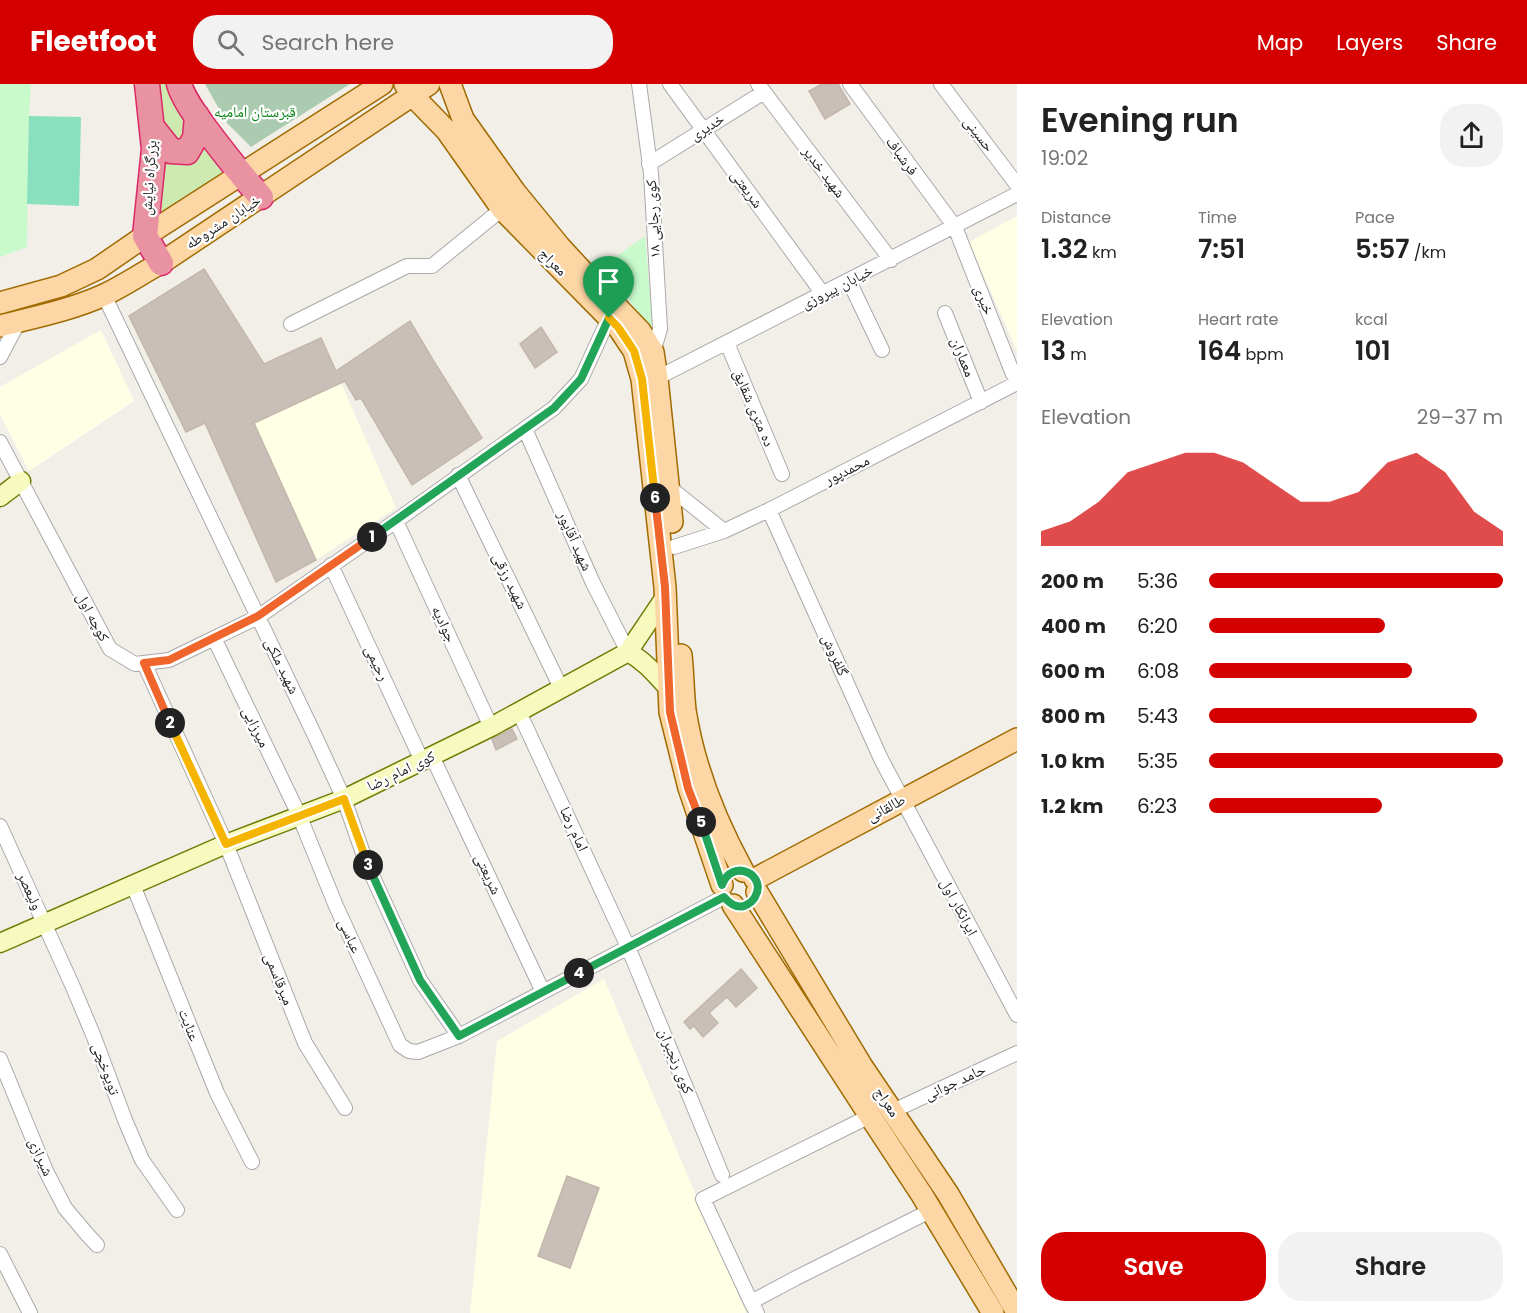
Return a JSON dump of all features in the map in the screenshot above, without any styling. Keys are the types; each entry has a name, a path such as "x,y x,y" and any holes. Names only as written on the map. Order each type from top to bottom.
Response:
{"highway":[{"name":"بزرگراه نیایش","path":"145,236 154,149 147,84"},
{"path":"178,84 197,116 240,174 261,197"},
{"path":"152,127 171,151 186,152 195,138 197,116"},
{"path":"145,236 161,263"}],"main road":[{"name":"خیابان مشروطه","path":"0,303 61,286 97,269 240,174 382,84"},
{"name":"معراج","path":"450,84 455,125 502,209 618,327 634,351 642,379 665,597 670,712 688,788 726,895 932,1210 1010,1306"},
{"name":"خیابان مشروطه","path":"10,324 62,310 104,295 161,263 261,197 415,88"},
{"name":"معراج","path":"415,88 455,125 560,247 640,331 653,352 669,487 685,709 695,757 711,805 729,845 861,1065 948,1194 1010,1306"},
{"name":"طالقانی","path":"752,881 1017,739"},
{"path":"737,870 752,881 755,898 745,906 726,895 728,875 737,870"}],"street":[{"name":"کوی رجایی ۱۸","path":"639,84 649,164 660,330 653,352"},
{"name":"شریعتی","path":"670,84 823,294"},
{"name":"فرشباف","path":"850,84 954,227"},
{"name":"حسینی","path":"941,84 1017,185"},
{"name":"خدیری","path":"649,164 761,88"},
{"name":"شهید خدیر","path":"761,88 891,260"},
{"name":"خیابان پیروزی","path":"657,378 1017,194"},
{"path":"291,324 407,266 432,266 502,209"},
{"name":"خیری","path":"954,227 1015,378"},
{"path":"849,281 882,350"},
{"name":"شهید ملکی","path":"104,295 344,799 366,862 420,980 459,1036"},
{"name":"معماران","path":"945,314 981,402"},
{"path":"226,844 144,663 169,660 258,616 554,408 581,379 609,318"},
{"path":"0,357 10,324"},
{"name":"ده متری شقایق","path":"727,343 782,474"},
{"name":"محمدپور","path":"674,547 724,531 770,510 981,402 1015,378"},
{"name":"شهید آقاپور","path":"525,429 593,583 628,652"},
{"name":"کوچه اول","path":"0,442 111,649 135,664 144,663"},
{"name":"شهید رزقی","path":"458,475 561,688"},
{"path":"0,497 21,481"},
{"path":"669,487 724,531"},
{"name":"گلفروش","path":"770,510 881,759 902,799"},
{"name":"جوادیه","path":"396,521 491,727"},
{"name":"رحیمی","path":"331,565 427,758"},
{"path":"665,597 628,652 653,671 669,689"},
{"name":"میرزایی","path":"214,638 299,815"},
{"name":"کوی امام رضا","path":"0,943 226,844 344,799 491,727 628,652"},
{"name":"امام رضا","path":"519,711 628,947"},
{"name":"شریعتی","path":"427,758 543,992"},
{"name":"ایرانکار اول","path":"902,799 1017,1015"},
{"name":"عباسی","path":"299,815 336,906 400,1045 409,1051 418,1052 459,1036"},
{"name":"ولیعصر","path":"0,826 45,923"},
{"name":"میرقاسمی","path":"226,844 305,1043 345,1108"},
{"name":"عنایت","path":"133,885 217,1093 252,1162"},
{"path":"459,1036 726,895"},
{"name":"تویوخچی","path":"45,923 90,1027 142,1160 177,1210"},
{"name":"کوی رنجبران","path":"628,947 722,1175"},
{"name":"حامد جوانی","path":"893,1111 1017,1053"},
{"name":"شیرازی","path":"0,1059 46,1171 65,1208 97,1245"},
{"path":"870,1116 703,1199 754,1307 796,1278 932,1210"},
{"path":"0,1254 30,1313"}],"shaded area":[{"path":"1017,216 1017,351 969,242"},
{"path":"101,330 134,401 29,471 0,415 0,387"},
{"path":"341,383 396,508 316,560 254,423"},
{"path":"604,979 746,1313 470,1313 497,1041"}],"green space":[{"path":"0,84 31,84 27,247 0,257"},
{"path":"156,84 169,84 226,174 158,217"},
{"name":"قبرستان امامیه","path":"205,84 350,84 251,147 227,123"},
{"path":"29,116 81,117 79,206 27,204"},
{"path":"645,236 653,332 603,266"}],"building":[{"path":"822,84 838,84 850,104 825,119 809,91"},
{"path":"204,269 264,364 321,338 336,371 410,321 482,438 412,485 361,398 356,400 345,381 254,423 316,560 276,582 205,423 186,432 129,316"},
{"path":"541,327 557,352 535,368 520,344"},
{"path":"512,729 517,739 496,750 492,739"},
{"path":"741,969 757,988 736,1007 727,997 709,1013 718,1023 703,1037 694,1026 690,1029 684,1022"},
{"path":"567,1176 599,1188 570,1268 538,1256"}],"route":[{"path":"609,318 634,351 642,379 665,587 670,712 688,788 722,885 728,875 737,870 752,875 758,888 755,898 745,906 733,905 724,897 459,1036 420,980 366,862 344,799 226,844 144,663 169,660 258,616 554,408 581,379 609,318"}]}
